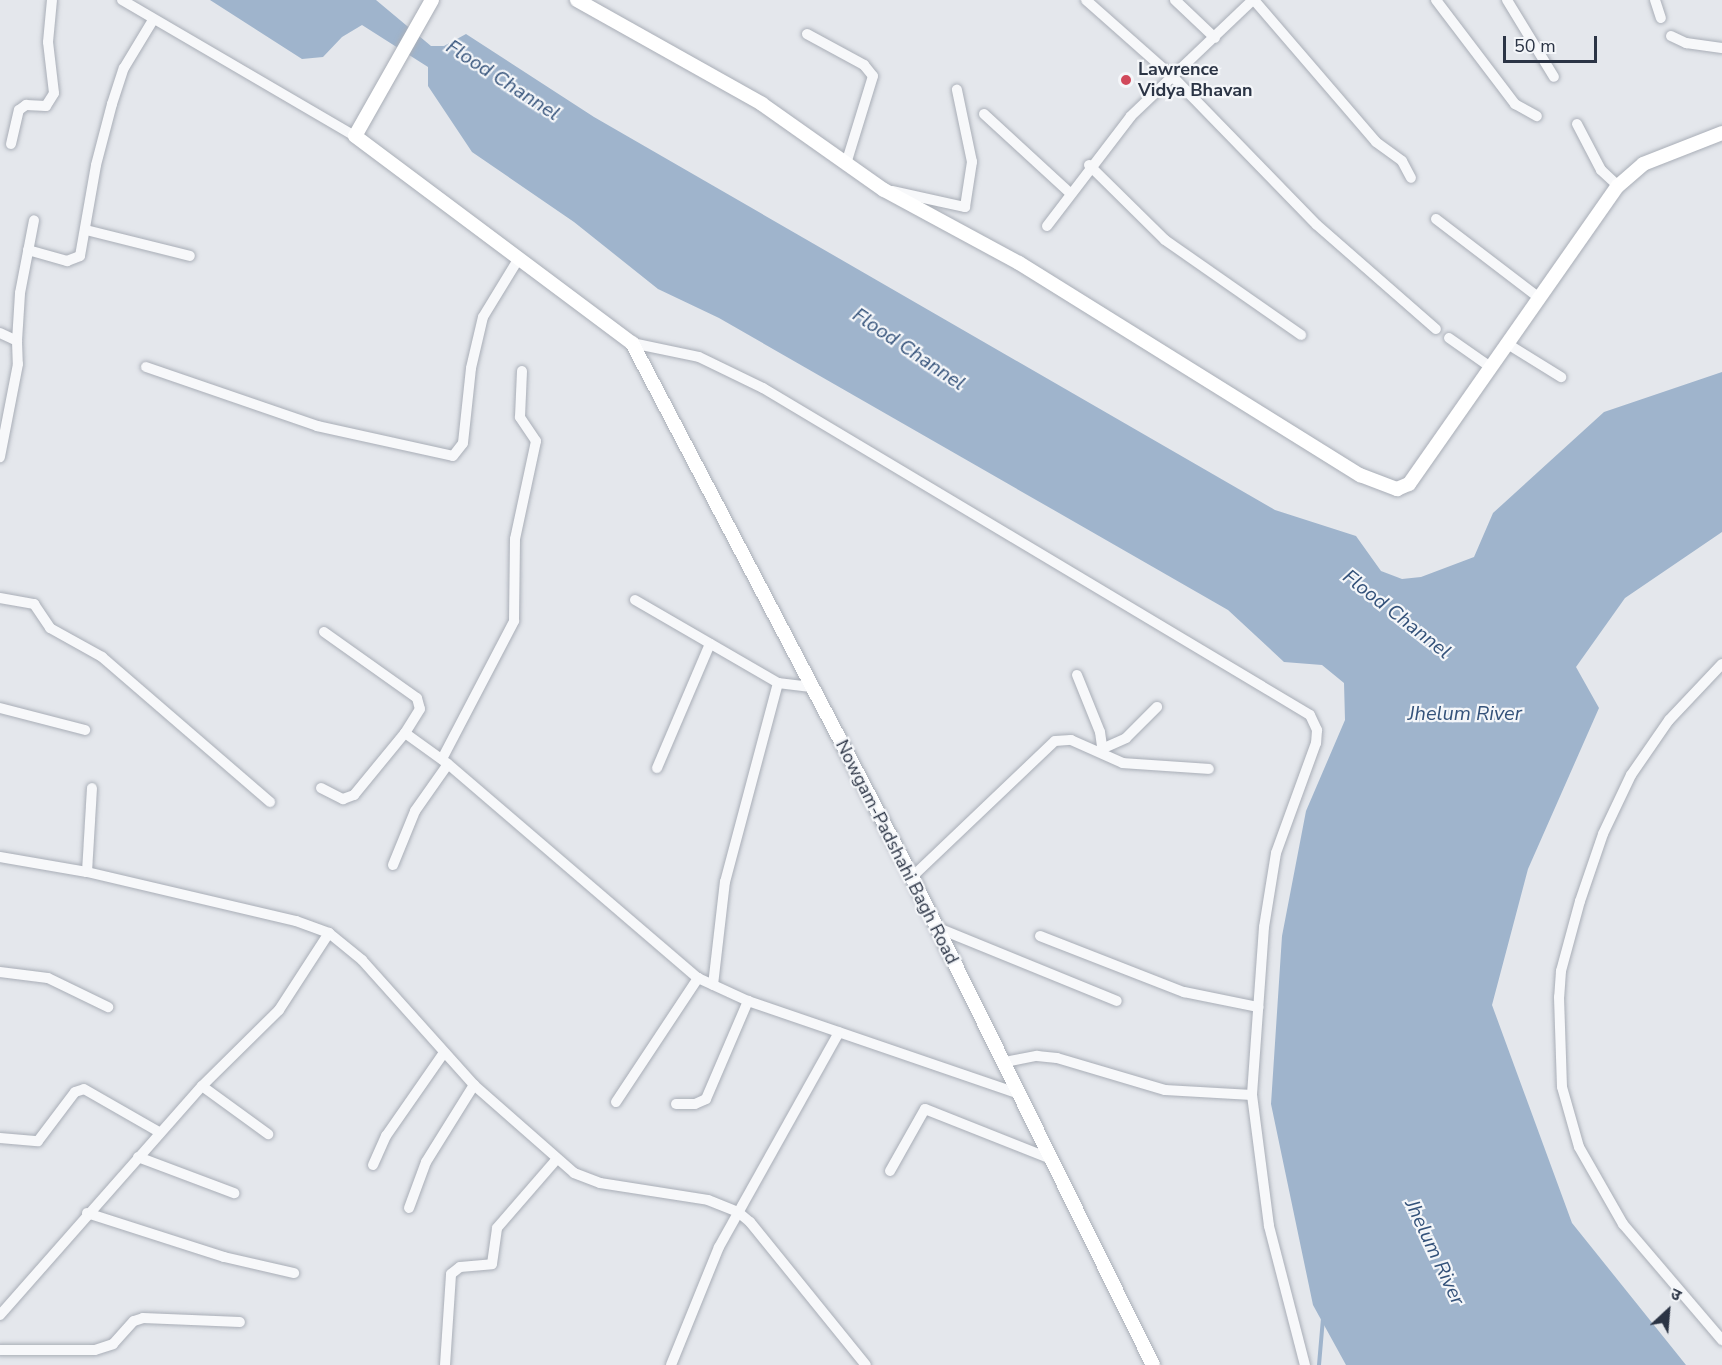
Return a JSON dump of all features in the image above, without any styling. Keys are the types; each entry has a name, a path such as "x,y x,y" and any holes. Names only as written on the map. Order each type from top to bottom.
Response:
{"main road":[{"path":"432,0 355,136 632,343"},
{"path":"577,0 762,104 883,189 1018,263 1378,484 1397,489 1410,484 1489,366 1618,186 1643,164 1722,133"},
{"name":"Nowgam-Padshahi Bagh Road","path":"632,343 938,928 1153,1365"}],"street":[{"path":"11,144 19,110 26,105 46,106 54,93 48,42 52,0"},
{"path":"122,0 355,136"},
{"path":"1086,0 1173,77 1317,225 1436,329"},
{"path":"1175,0 1215,38"},
{"path":"1047,226 1089,165 1131,116 1253,0 1376,142 1402,160 1411,178"},
{"path":"1436,0 1515,104 1537,116"},
{"path":"1507,0 1554,77"},
{"path":"1655,0 1661,18"},
{"path":"28,250 74,262 82,251 96,165 112,104 124,68 153,20"},
{"path":"807,34 864,65 873,76 846,164"},
{"path":"1671,36 1686,43 1722,48"},
{"path":"883,189 965,207 972,162 957,90"},
{"path":"984,114 1070,193"},
{"path":"1577,124 1601,170 1618,186"},
{"path":"1089,165 1165,240 1301,335"},
{"path":"1436,219 1538,297"},
{"path":"0,457 3,426 18,364 20,293 34,220"},
{"path":"86,230 190,256"},
{"path":"146,367 317,426 453,456 461,449 464,439 471,368 483,317 519,258"},
{"path":"0,333 17,341"},
{"path":"1449,338 1489,366"},
{"path":"632,343 699,357 763,388 1310,715 1317,737 1276,853 1264,927 1252,1095 1269,1226 1305,1365"},
{"path":"1506,343 1561,377"},
{"path":"393,865 415,811 445,762 514,621 515,539 535,446 518,411 522,371"},
{"path":"0,598 34,604 44,624 102,657 270,801"},
{"path":"635,600 778,683 811,687"},
{"path":"321,788 343,799 354,795 405,733 420,709 417,698 324,632"},
{"path":"657,768 710,644"},
{"path":"1722,664 1669,720 1622,795 1603,834 1580,901 1561,971 1559,998 1562,1087 1579,1147 1623,1224 1722,1340"},
{"path":"1077,675 1104,751"},
{"path":"713,985 725,882 778,683"},
{"path":"1104,751 1126,738 1157,706"},
{"path":"0,708 85,730"},
{"path":"405,733 445,762 698,978 748,1001 1019,1094"},
{"path":"912,877 1048,744 1071,740 1104,751 1124,763 1209,770"},
{"path":"87,872 92,789"},
{"path":"0,857 87,872 296,921 329,933 362,960 443,1054 556,1160 588,1180 699,1198 738,1212 750,1222 866,1365"},
{"path":"938,928 1117,1001"},
{"path":"0,1315 159,1132 279,1010 329,933"},
{"path":"1040,936 1184,992 1258,1007"},
{"path":"0,972 48,978 108,1007"},
{"path":"616,1102 698,978"},
{"path":"676,1104 695,1104 706,1099 748,1001"},
{"path":"671,1365 696,1297 738,1212 839,1032"},
{"path":"374,1165 386,1136 443,1054"},
{"path":"1005,1062 1037,1056 1057,1058 1165,1090 1252,1095"},
{"path":"409,1208 426,1162 474,1085"},
{"path":"202,1086 268,1134"},
{"path":"0,1138 38,1141 75,1092 84,1089 159,1132"},
{"path":"890,1171 925,1109 1051,1159"},
{"path":"138,1157 234,1193"},
{"path":"445,1365 451,1274 460,1267 492,1264 497,1228 556,1160"},
{"path":"87,1213 224,1257 294,1273"},
{"path":"0,1350 95,1350 113,1344 134,1321 143,1318 240,1322"}],"water":[{"path":"210,0 376,0 431,46 444,46 466,34 594,117 1275,510 1356,536 1381,571 1402,579 1421,577 1474,557 1493,513 1604,412 1722,372 1722,532 1625,598 1576,667 1599,708 1528,869 1492,1005 1572,1223 1686,1365 1346,1365 1313,1305 1271,1104 1282,936 1306,811 1345,720 1344,683 1322,665 1284,662 1228,610 719,318 658,289 574,222 472,152 428,86 428,67 362,25 342,37 323,57 302,59"}],"waterway":[{"path":"1319,1365 1323,1318"}],"place":[{"name":"Lawrence Vidya Bhavan","path":"1126,80"}],"water label":[{"name":"Flood Channel","path":"503,80"},
{"name":"Flood Channel","path":"909,349"},
{"name":"Flood Channel","path":"1397,614"},
{"name":"Jhelum River","path":"1465,713"},
{"name":"Jhelum River","path":"1435,1252"}]}
